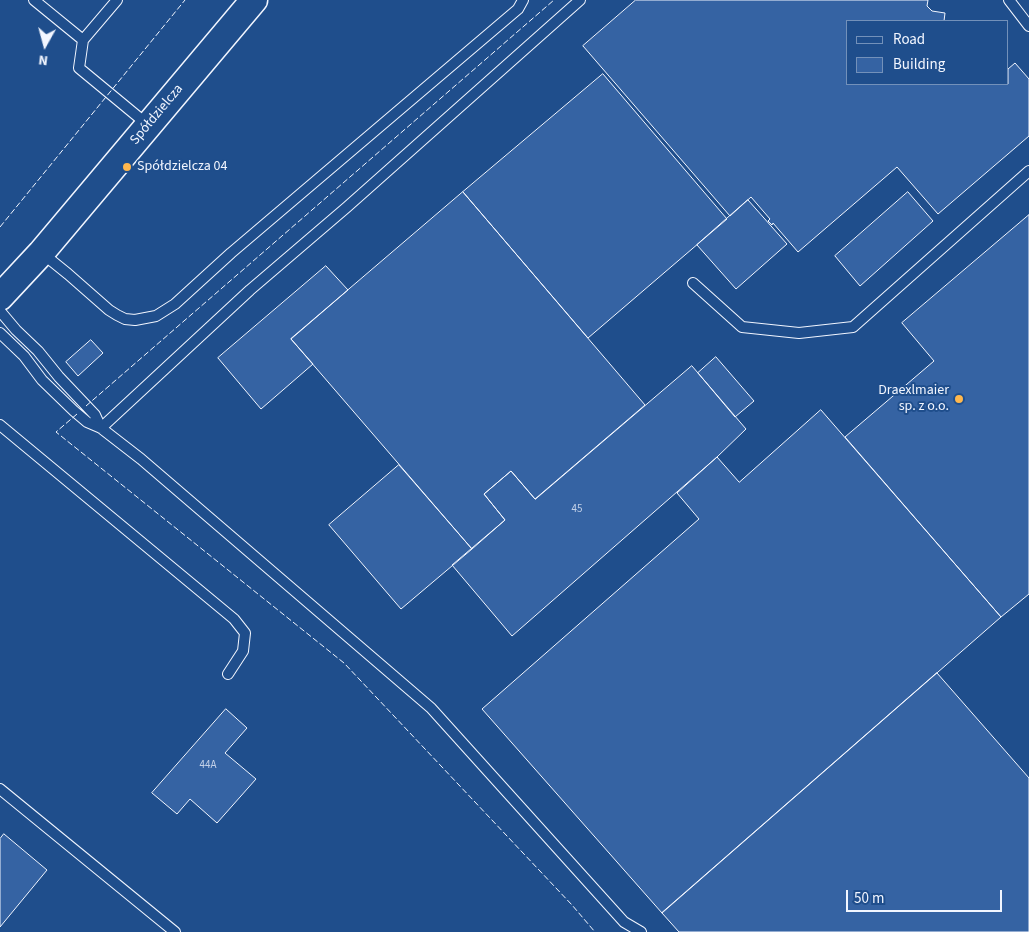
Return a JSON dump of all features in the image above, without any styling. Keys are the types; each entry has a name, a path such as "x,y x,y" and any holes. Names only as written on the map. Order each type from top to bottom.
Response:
{"street":[{"name":"Spółdzielcza","path":"0,297 41,253 254,0"}],"lane":[{"path":"34,0 84,40"},
{"path":"116,0 84,40 79,68 148,125"},
{"path":"41,253 117,316 135,320 156,316 175,304 231,253 518,9 523,0"},
{"path":"101,428 250,290 347,207 580,0"},
{"path":"1009,0 1029,26"},
{"path":"693,283 742,327 799,333 853,327 1029,171"},
{"path":"0,312 95,415 101,428"},
{"path":"0,333 24,356 42,380 74,411 87,422 101,428 148,466 431,708 624,922 641,932"},
{"path":"0,425 234,619 245,633 243,651 228,674"},
{"path":"0,789 174,932"}],"building":[{"path":"636,0 928,0 927,6 932,11 945,13 944,20 846,20 846,85 1009,85 1009,68 1015,63 1029,79 1029,136 938,214 897,167 798,252 773,223 772,225 768,221 770,219 751,197 730,216 583,46"},
{"path":"603,74 727,219 588,338 463,192"},
{"path":"463,192 645,405 535,499 511,471 484,494 505,520 472,549 291,339"},
{"path":"908,192 933,221 860,286 835,256"},
{"path":"748,200 787,244 736,289 697,245"},
{"name":"Draexlmaier sp. z o.o.","path":"1029,215 1029,594 1001,617 845,437 934,361 902,323"},
{"path":"326,266 348,290 291,339 313,364 261,409 218,358"},
{"path":"91,340 103,353 78,376 66,362"},
{"path":"716,357 754,401 735,417 698,373"},
{"path":"692,366 746,429 717,457 512,636 452,565 505,520 484,494 511,471 535,499"},
{"path":"821,410 1001,617 662,913 482,709 699,519 677,493 717,457 739,482"},
{"path":"399,465 472,549 401,609 329,525"},
{"path":"937,673 1029,778 1029,932 679,932 662,913"},
{"path":"226,709 247,728 225,753 256,779 217,823 190,799 177,814 152,793"},
{"path":"4,834 47,870 0,927 0,839"}],"fence":[{"path":"0,227 185,0"},
{"path":"86,406 554,0"},
{"path":"77,414 56,432 344,663 572,905 595,932"}],"place":[{"name":"Spółdzielcza 04","path":"127,167"},
{"name":"Draexlmaier sp. z o.o.","path":"959,399"}]}
